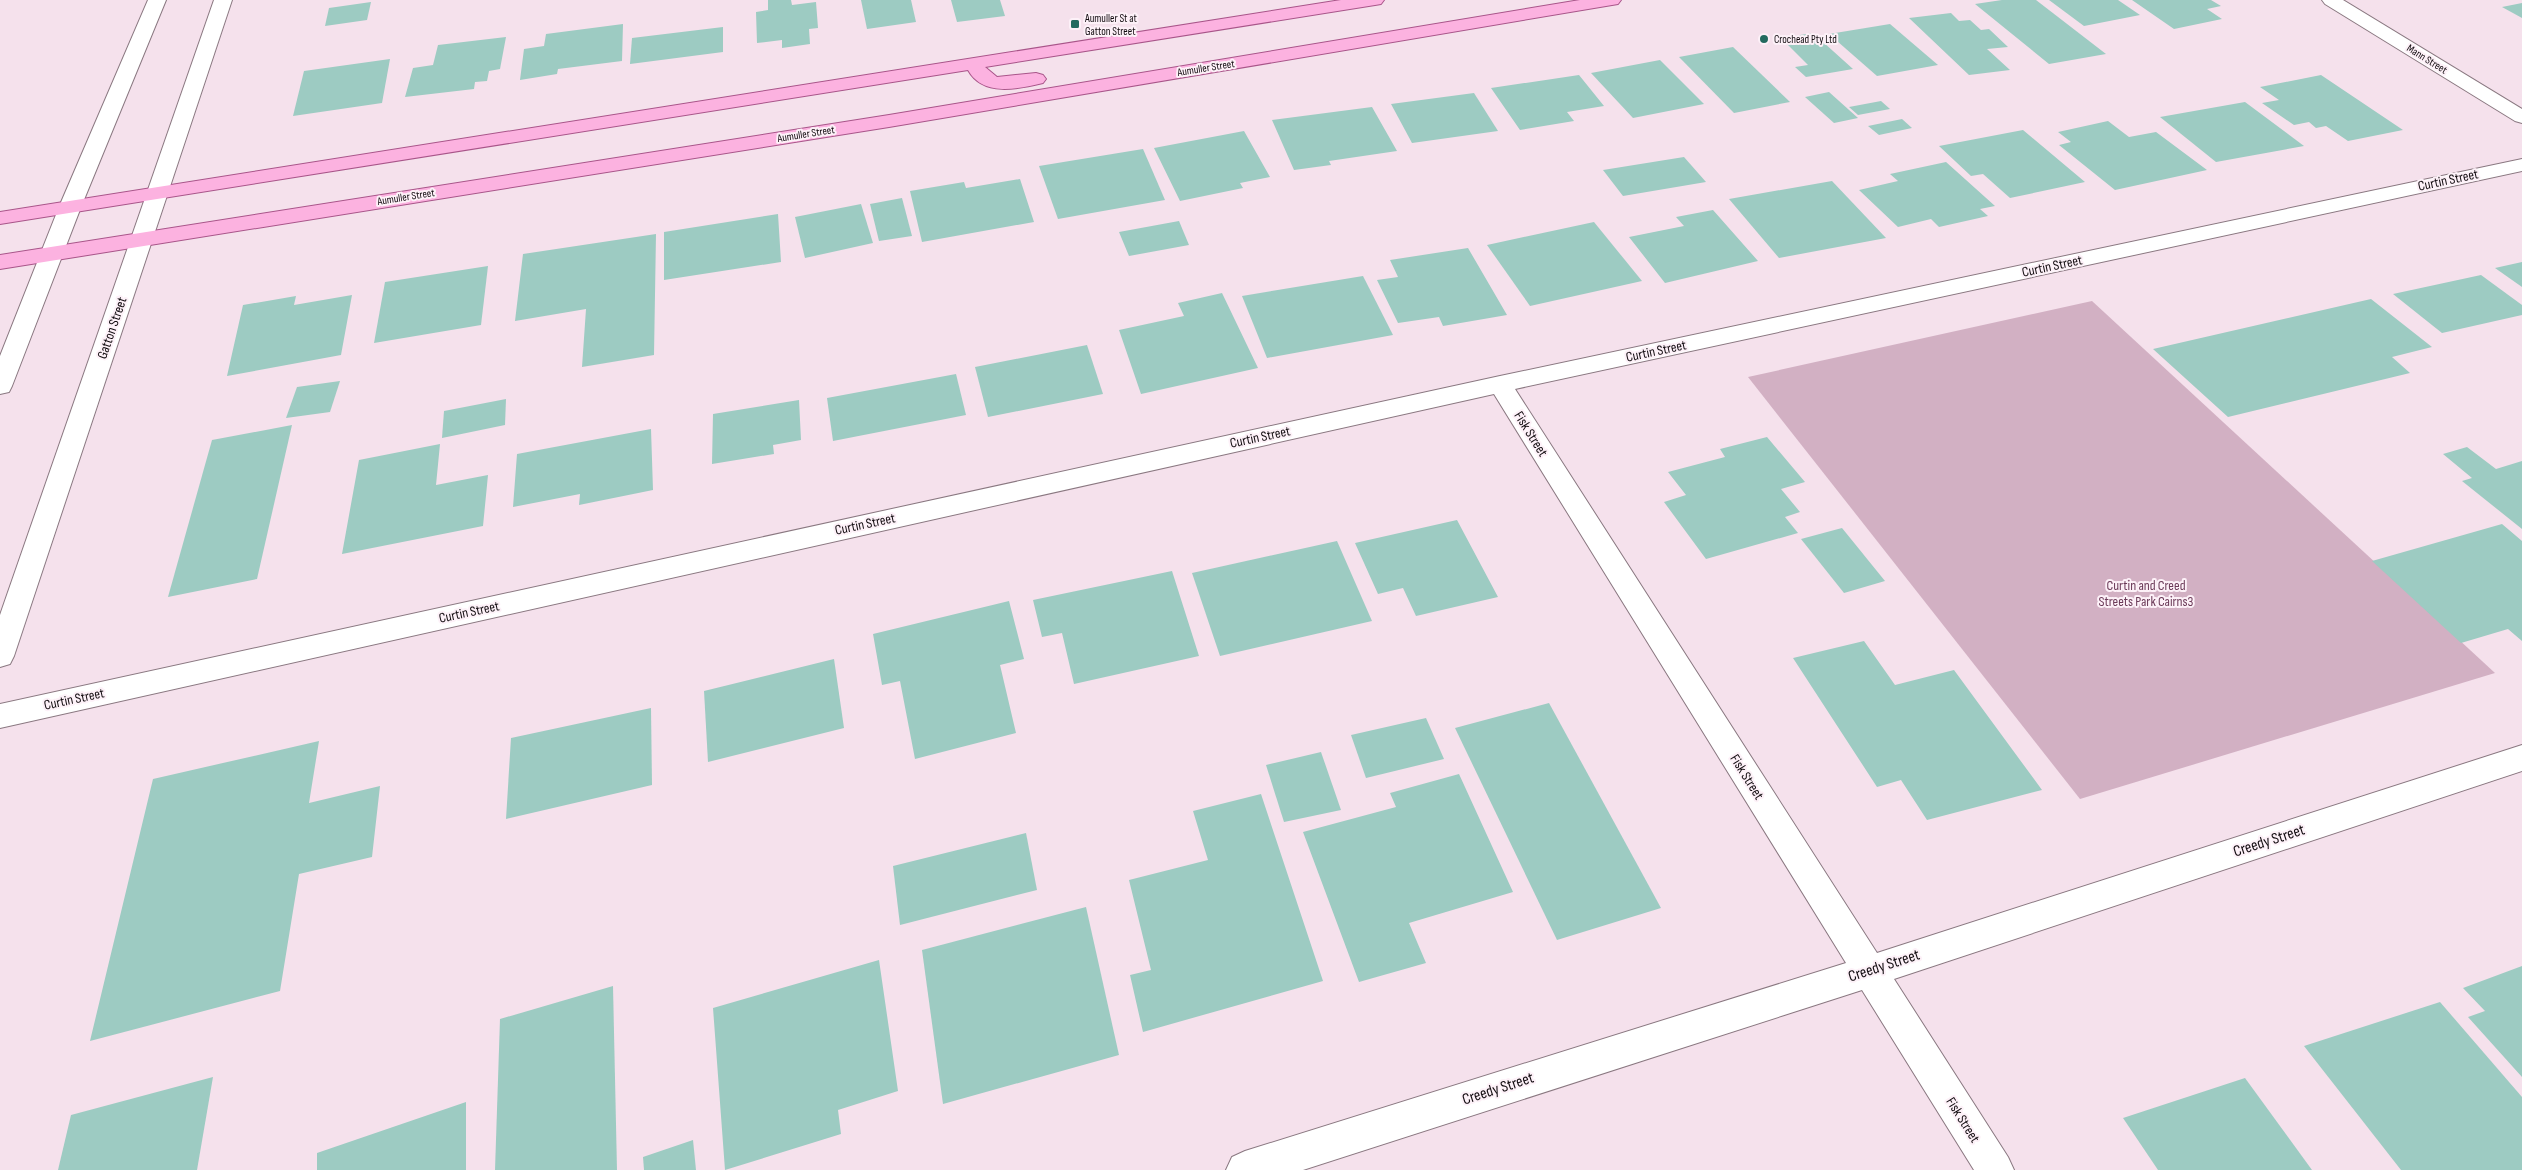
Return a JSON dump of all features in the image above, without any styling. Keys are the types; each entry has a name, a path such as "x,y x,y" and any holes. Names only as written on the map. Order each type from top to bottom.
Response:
{"main road":[{"path":"0,218 1375,0"},
{"name":"Aumuller Street","path":"0,262 889,121 1612,0"},
{"path":"974,64 978,74 983,79 1005,84 1131,66 1234,63"}],"street":[{"path":"0,386 70,207 157,0"},
{"name":"Gatton Street","path":"0,656 144,239 157,194 223,0"},
{"name":"Mann Street","path":"2331,0 2522,117"},
{"name":"Curtin Street","path":"0,716 1500,384 2522,164"},
{"name":"Fisk Street","path":"1500,384 1995,1170"},
{"name":"Creedy Street","path":"1245,1170 1870,971 2522,758"}],"green space":[{"name":"Curtin and Creed Streets Park Cairns3","path":"2092,301 2495,673 2080,799 1748,377"}],"building":[{"path":"768,0 791,0 792,5 816,2 818,28 809,29 810,44 782,48 782,40 757,43 756,12 768,10"},
{"path":"861,0 911,0 916,22 867,29"},
{"path":"951,0 1000,0 1005,16 957,22"},
{"path":"2002,0 2036,0 2106,54 2049,64 1975,4"},
{"path":"2049,0 2118,0 2140,15 2084,26"},
{"path":"2132,0 2211,0 2221,6 2207,9 2222,19 2174,29"},
{"path":"371,2 367,20 325,26 329,8"},
{"path":"2522,3 2522,18 2502,7"},
{"path":"1951,13 1959,21 1970,20 1981,30 1989,29 2008,47 1987,49 2010,70 1969,75 1909,18"},
{"path":"623,24 622,61 558,69 557,74 520,80 524,49 544,46 546,34"},
{"path":"1890,24 1938,65 1877,76 1829,34"},
{"path":"723,27 723,52 630,64 632,38"},
{"path":"1813,33 1853,69 1806,77 1795,67 1808,65 1781,38"},
{"path":"506,37 500,69 489,71 487,81 475,82 474,89 405,97 413,68 433,65 438,45"},
{"path":"1733,47 1790,102 1734,113 1679,57"},
{"path":"390,59 382,103 293,116 304,71"},
{"path":"1660,60 1704,104 1633,118 1591,73"},
{"path":"1579,75 1604,106 1567,112 1574,121 1520,130 1491,88"},
{"path":"2321,75 2403,130 2348,141 2326,126 2316,128 2309,122 2294,125 2262,103 2279,100 2260,87"},
{"path":"1829,92 1858,118 1834,123 1805,97"},
{"path":"1474,93 1498,131 1412,143 1391,104"},
{"path":"1881,101 1890,109 1858,115 1849,107"},
{"path":"2245,102 2304,146 2216,162 2160,117"},
{"path":"1372,107 1397,151 1329,161 1331,165 1294,170 1272,120"},
{"path":"1902,119 1912,128 1879,135 1868,126"},
{"path":"2108,121 2129,137 2156,132 2207,170 2115,190 2059,145 2071,142 2058,132"},
{"path":"2023,130 2085,182 2010,198 1983,174 1971,176 1939,146"},
{"path":"1244,131 1270,177 1240,183 1243,188 1180,201 1154,148"},
{"path":"1143,149 1165,200 1058,219 1039,166"},
{"path":"1684,157 1706,182 1623,196 1603,170"},
{"path":"1946,162 1995,206 1980,209 1988,216 1939,227 1931,219 1898,227 1859,190 1898,181 1890,174"},
{"path":"1020,179 1034,222 922,242 910,191 964,182 966,188"},
{"path":"1832,181 1886,238 1779,258 1729,199"},
{"path":"902,198 912,236 879,241 870,204"},
{"path":"861,204 873,243 805,258 795,217"},
{"path":"1713,210 1758,261 1665,283 1629,237 1684,226 1676,217"},
{"path":"778,214 781,262 664,280 664,232"},
{"path":"1179,221 1189,245 1129,256 1119,232"},
{"path":"1594,222 1642,281 1530,306 1487,245"},
{"path":"656,234 654,355 582,367 586,309 515,321 523,254"},
{"path":"1468,248 1507,315 1443,326 1439,317 1398,323 1377,280 1398,277 1390,260"},
{"path":"2522,262 2522,287 2495,268"},
{"path":"488,266 481,325 374,343 385,282"},
{"path":"2481,275 2522,305 2522,315 2442,333 2393,294"},
{"path":"1363,276 1393,335 1267,358 1242,296"},
{"path":"1222,293 1258,368 1141,394 1119,330 1184,316 1178,303"},
{"path":"352,295 341,355 227,376 243,305 296,296 294,305"},
{"path":"2371,299 2432,347 2392,357 2410,373 2228,417 2153,349"},
{"path":"1087,345 1103,394 988,417 975,367"},
{"path":"956,374 966,415 833,441 827,398"},
{"path":"340,381 330,412 286,418 297,387"},
{"path":"506,399 505,425 442,438 444,411"},
{"path":"799,400 801,440 773,445 774,454 712,464 713,414"},
{"path":"292,425 257,579 168,597 212,440"},
{"path":"651,429 653,490 579,505 580,494 513,507 517,454"},
{"path":"1767,437 1805,482 1781,489 1800,512 1785,517 1798,533 1706,559 1664,502 1686,495 1668,472 1725,457 1720,449"},
{"path":"440,444 436,485 488,475 483,526 342,554 359,460"},
{"path":"2467,447 2496,469 2522,461 2522,529 2462,481 2472,478 2443,454"},
{"path":"1457,520 1498,597 1416,616 1403,588 1378,594 1355,543"},
{"path":"2502,524 2522,541 2522,641 2508,629 2461,643 2372,561"},
{"path":"1842,528 1885,581 1844,593 1801,539"},
{"path":"1337,541 1372,621 1220,656 1192,573"},
{"path":"1172,571 1199,656 1074,684 1062,633 1042,637 1033,600"},
{"path":"1009,601 1024,659 1000,665 1016,733 915,759 900,681 882,685 873,634"},
{"path":"1864,641 1895,685 1954,670 2042,790 1927,820 1901,780 1877,787 1793,658"},
{"path":"834,659 844,728 708,762 704,691"},
{"path":"1549,703 1661,908 1557,940 1455,728"},
{"path":"651,708 652,785 506,819 511,738"},
{"path":"1426,718 1444,759 1366,778 1351,735"},
{"path":"319,741 309,803 380,786 372,857 299,874 280,991 90,1041 153,779"},
{"path":"1321,752 1341,810 1284,822 1266,765"},
{"path":"1459,774 1513,892 1409,923 1426,963 1359,982 1303,832 1396,807 1390,793"},
{"path":"1261,794 1323,981 1143,1032 1130,975 1151,970 1129,880 1208,860 1193,811"},
{"path":"1026,833 1037,890 900,925 893,866"},
{"path":"1086,907 1119,1055 943,1104 922,950"},
{"path":"879,960 898,1091 838,1110 841,1134 725,1170 713,1008"},
{"path":"2522,966 2522,1077 2468,1017 2485,1011 2463,988"},
{"path":"613,986 617,1170 495,1170 500,1019"},
{"path":"2440,1002 2522,1097 2522,1170 2401,1170 2304,1046"},
{"path":"213,1077 197,1170 58,1170 71,1115"},
{"path":"2245,1078 2312,1170 2158,1170 2123,1118"},
{"path":"466,1102 466,1170 317,1170 317,1153"},
{"path":"693,1140 696,1170 644,1170 643,1157"}],"place":[{"name":"Aumuller St at Gatton Street","path":"1075,24"},
{"name":"Crochead Pty Ltd","path":"1764,39"}]}
